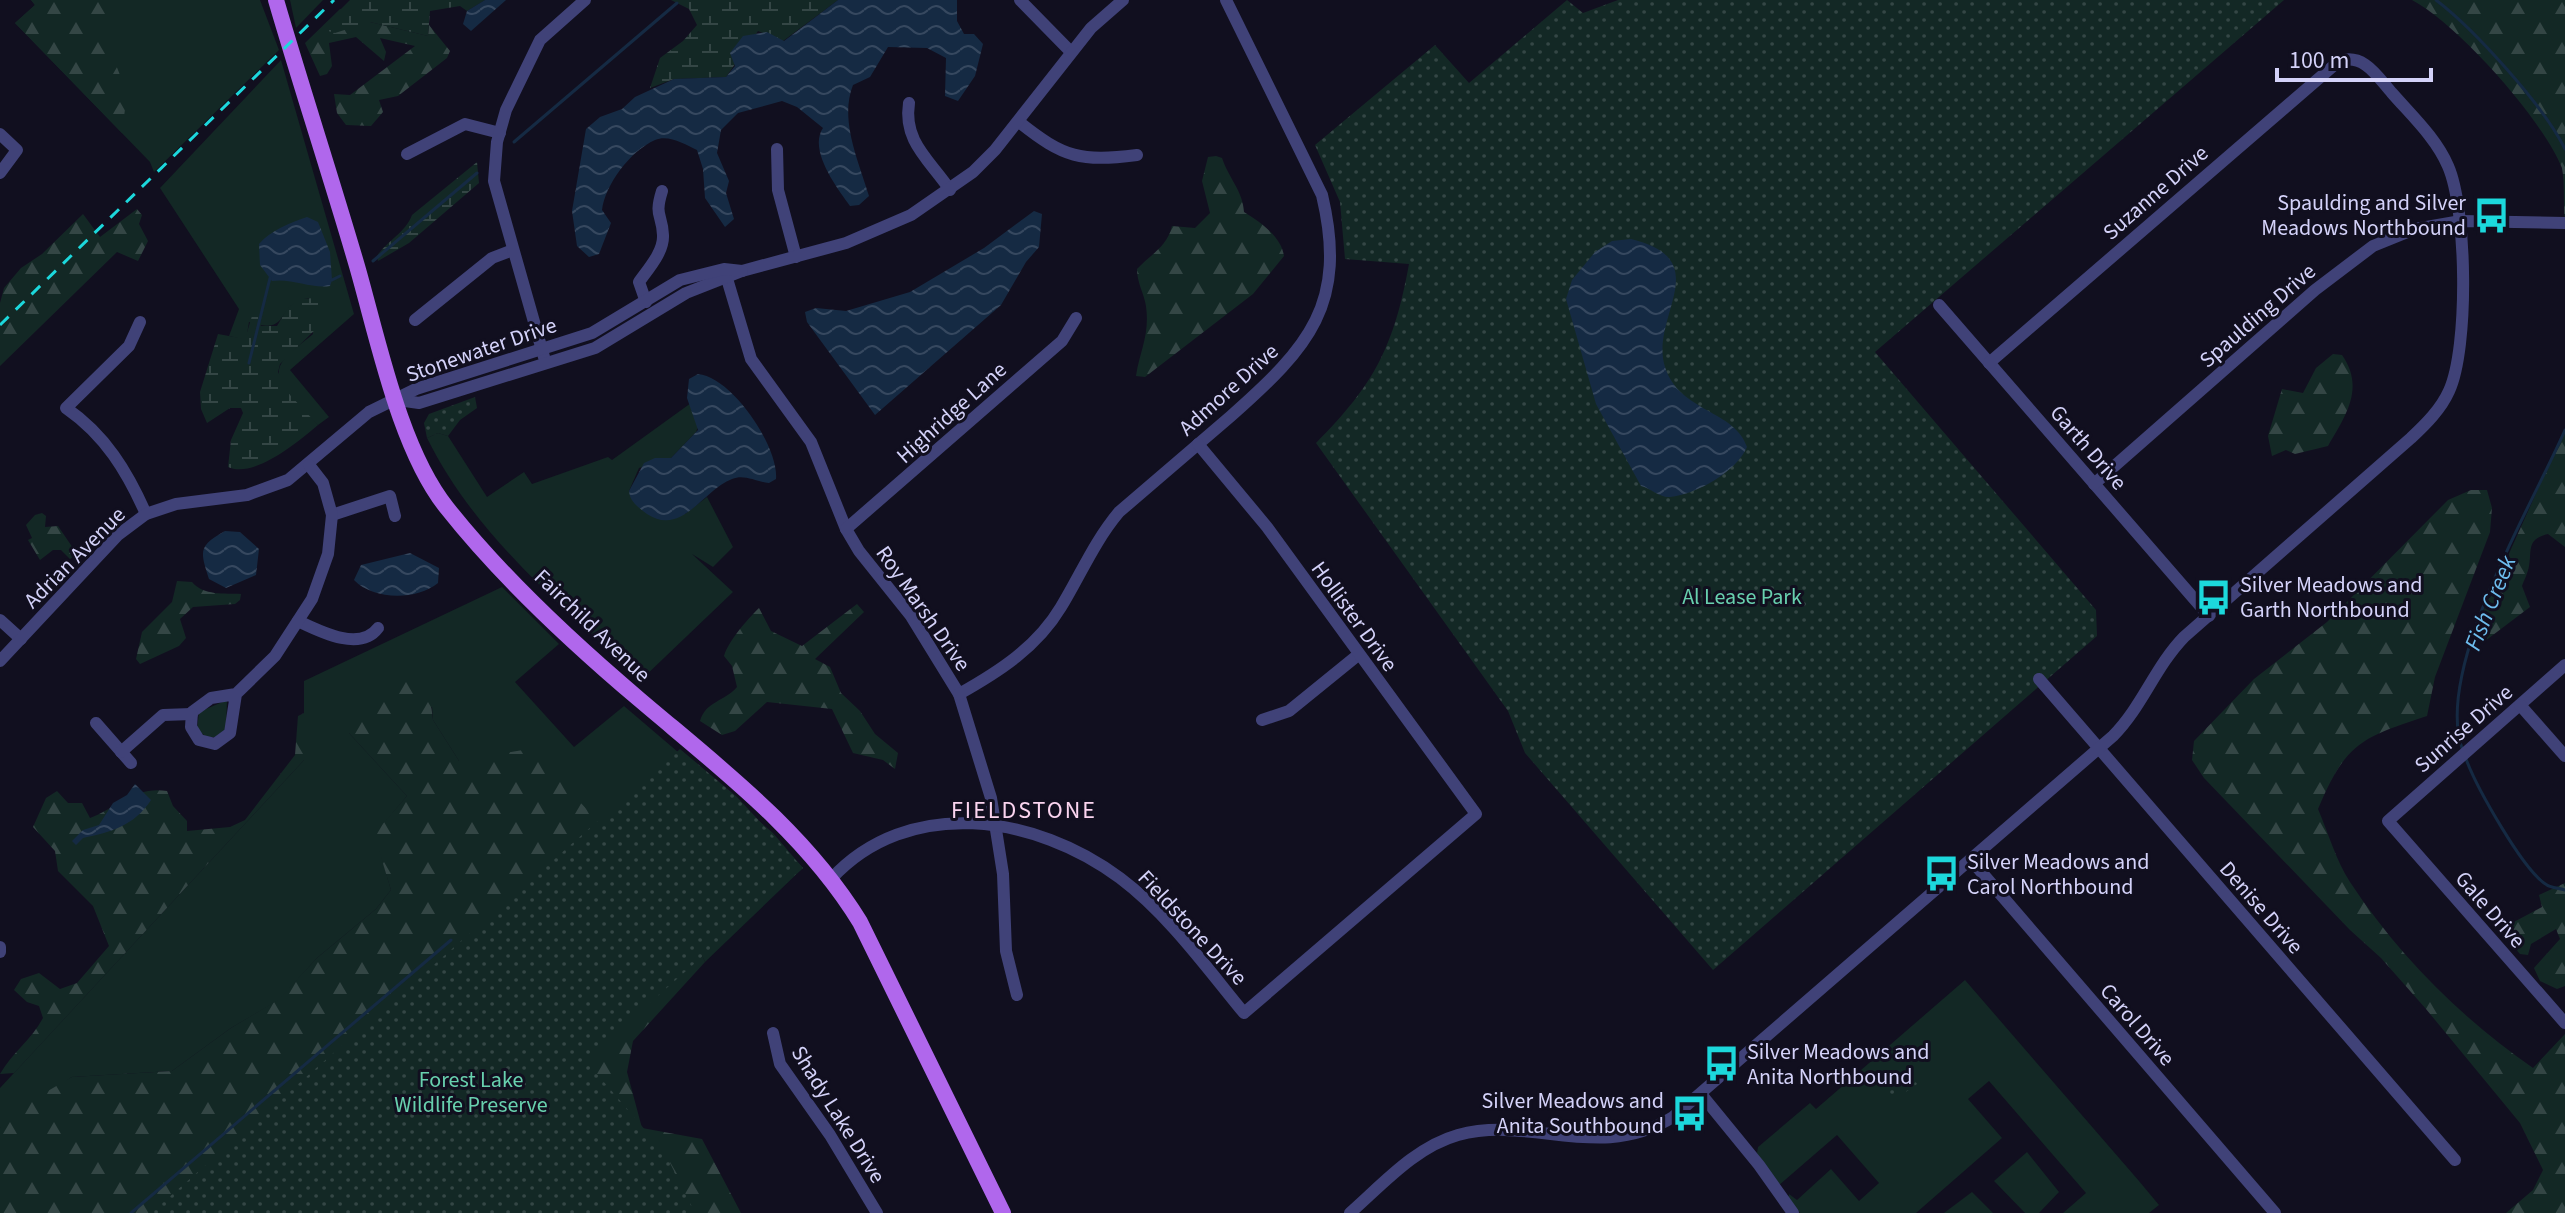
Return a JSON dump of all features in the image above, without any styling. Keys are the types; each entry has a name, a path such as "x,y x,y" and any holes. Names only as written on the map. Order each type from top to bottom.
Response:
{"main road":[{"name":"Fairchild Avenue","path":"276,0 398,400 429,482 481,548 600,664 773,815 831,879 860,922 1003,1213"}],"street":[{"path":"546,364 494,181 506,110 540,40 585,0"},
{"path":"1020,0 1071,52"},
{"name":"Stonewater Drive","path":"398,400 416,389 592,333 680,280 742,271 880,231 950,190 973,172 1019,122 1071,52 1123,0"},
{"name":"Admore Drive","path":"959,694 998,672 1032,644 1061,607 1089,551 1105,528 1295,356 1312,331 1330,273 1330,229 1322,195 1226,0"},
{"name":"Suzanne Drive","path":"1989,363 2339,61 2350,59 2368,66 2438,148 2455,184 2461,221"},
{"path":"909,103 906,119 911,139 950,190"},
{"path":"1019,122 1048,145 1075,158 1105,160 1137,155"},
{"path":"407,154 465,124 500,133"},
{"path":"0,134 17,150 0,173"},
{"path":"777,149 778,190 796,257"},
{"path":"646,300 639,282 661,249 663,235 656,210 662,191"},
{"path":"1350,1213 1417,1155 1448,1138 1488,1132 1599,1140 1626,1137 1662,1124 1701,1094 2099,749 2132,717 2171,651 2411,438 2443,402 2457,362 2461,221"},
{"name":"Spaulding Drive","path":"2094,484 2353,259 2373,246 2415,229 2461,221 2560,223"},
{"path":"415,320 492,258 513,250"},
{"name":"Stonewater Drive","path":"398,400 419,403 595,348 661,305 725,274"},
{"name":"Roy Marsh Drive","path":"725,274 751,359 811,442 846,529 870,568 911,616 959,694 983,769 996,825 1003,874 1006,951 1017,995"},
{"name":"Garth Drive","path":"1939,305 2209,616"},
{"name":"Highridge Lane","path":"846,529 1062,341 1076,318"},
{"path":"140,322 129,346 66,408 83,419 127,469 146,514"},
{"name":"Adrian Avenue","path":"0,661 118,535 146,514 176,504 247,495 288,480 361,418 398,400"},
{"name":"Hollister Drive","path":"1198,444 1267,527 1476,814"},
{"path":"121,752 163,715 192,714 211,698 236,694 275,656 298,621 312,599 328,554 332,515 323,483 309,465"},
{"path":"332,515 390,496 395,516"},
{"path":"0,620 21,639"},
{"path":"298,621 359,641 371,637 378,628"},
{"path":"1262,720 1289,711 1358,655"},
{"name":"Sunrise Drive","path":"2388,821 2565,665"},
{"name":"Denise Drive","path":"2039,679 2455,1160"},
{"path":"192,714 193,734 199,740 215,744 230,733 236,694"},
{"path":"2520,705 2565,756"},
{"path":"96,723 131,763"},
{"name":"Fieldstone Drive","path":"831,879 862,853 915,828 947,822 996,825 1041,837 1119,877 1169,926 1244,1013 1476,814"},
{"name":"Gale Drive","path":"2388,821 2565,1023"},
{"name":"Carol Drive","path":"1971,860 2275,1213"},
{"name":"Shady Lake Drive","path":"773,1033 780,1064 826,1129 877,1213"},
{"path":"1701,1094 1755,1158 1793,1213"}],"green space":[{"path":"31,0 260,0 279,50 154,172 150,162 15,23 35,5"},
{"path":"31,0 104,0 110,21 109,47 127,93 122,133 15,23 35,5"},
{"path":"290,0 323,0 296,28"},
{"path":"350,0 485,0 467,11 460,6 430,11 428,36 370,22 335,33 321,29"},
{"path":"671,0 838,0 783,41 758,31 726,77 674,79 650,88 660,58 683,41 697,25 689,9"},
{"name":"Al Lease Park","path":"1567,0 1583,13 1618,0 2284,0 1875,352 2096,610 2097,636 1713,970 1525,753 1508,711 1316,443 1353,402 1379,362 1389,341 1409,264 1345,259 1340,202 1315,145 1435,45 1469,83"},
{"path":"2412,0 2565,0 2565,223 2562,168 2537,125 2475,51 2431,12"},
{"path":"340,9 370,22 428,36 429,25 450,51 447,58 398,96 379,100 383,112 371,126 346,125 337,113 334,94 350,95 415,46 380,38 386,52 384,61 356,37 329,43 332,66 327,74 320,76 305,43"},
{"path":"281,60 354,314 290,370 329,417 318,425 285,390 279,373 286,357 313,334 309,298 291,306 272,325 249,322 246,340 229,336 239,309 160,188"},
{"path":"1208,157 1222,158 1241,198 1244,212 1274,236 1284,256 1253,294 1145,377 1136,376 1147,316 1137,269 1162,245 1172,226 1195,228 1210,213 1202,181"},
{"path":"477,162 479,183 409,243 378,261 377,256 412,215"},
{"path":"137,209 142,215 139,224 148,241 138,261 117,252 0,366 0,303 4,288 21,268 42,254 83,214 100,237"},
{"path":"318,298 321,324 280,364 278,372 290,395 318,425 263,463 250,468 228,467 231,440 243,413 241,408 230,408 207,423 201,409 200,392 218,334 245,339 252,316 257,314 261,326 277,326 287,309 298,299"},
{"path":"2333,354 2342,355 2349,367 2352,390 2346,412 2328,446 2295,454 2286,450 2272,456 2268,436 2282,389 2303,393 2316,368"},
{"path":"475,397 477,408 460,420 448,436 438,433 427,438 424,423 429,414"},
{"path":"691,403 698,427 696,432 671,458 639,468 629,491 685,514 707,497 733,547 713,567 692,554 733,592 641,680 551,597 495,538 447,474 427,438 438,433 448,436 487,497 524,472 532,484 608,457 612,460"},
{"path":"2565,429 2565,547 2548,534 2533,542 2522,586 2530,607 2485,641 2476,627"},
{"path":"2471,490 2487,490 2492,508 2490,532 2435,677 2427,716 2386,731 2358,746 2337,770 2318,809 2340,865 2369,909 2410,960 2481,1029 2533,1068 2565,1034 2565,1213 2506,1213 2533,1190 2543,1170 2520,1123 2381,958 2350,930 2204,778 2192,760 2194,741 2254,679 2327,622 2448,500"},
{"path":"42,513 46,516 45,527 58,526 77,554 70,559 61,550 53,550 40,560 28,540 32,538 26,525 35,515"},
{"path":"177,581 192,582 208,592 241,594 240,600 235,604 193,607 180,619 186,638 179,646 140,664 136,659 142,632 172,602"},
{"path":"502,587 559,644 515,682 574,747 624,706 773,833 803,868 705,962 692,934 600,823 459,761 433,720 432,707 349,733 407,796 375,834 391,890 376,909 317,958 279,1000 231,1028 172,1071 72,1077 0,1128 0,1088 304,760 304,681"},
{"path":"857,604 864,612 815,659 830,667 841,693 860,711 875,734 898,753 895,769 883,760 853,753 832,709 767,702 735,731 722,735 700,721 706,709 737,687 732,666 724,656 734,637 759,608 771,631 802,646"},
{"path":"428,682 433,720 459,761 529,749 600,823 692,934 705,962 633,1041 627,1072 642,1128 702,1139 741,1213 0,1213 0,1128 8,1114 72,1077 172,1071 231,1028 278,1000 317,958 376,909 391,890 374,834 407,796 349,733 347,715 383,685"},
{"path":"227,700 226,729 216,737 206,737 197,729 199,712"},
{"path":"304,713 304,760 14,1073 0,1074 43,1018 39,1006 27,1002 14,990 21,979 39,973 60,989 77,983 109,946 93,906 58,871 55,851 33,827 46,798 57,791 68,803 82,803 90,818 136,795 167,791 173,806 187,821 187,831 230,827 245,820 295,755 298,716"},
{"name":"Forest Lake Wildlife Preserve","path":"680,749 737,797 803,868 585,1060 665,1153 695,1213 151,1213"},
{"path":"2565,883 2565,986 2557,989 2540,981 2534,968 2560,939 2556,929 2531,944 2528,955 2520,954 2507,939 2510,924 2542,907 2539,895"},
{"path":"1965,980 2159,1205 2149,1213 2063,1213 2086,1193 1989,1081 1968,1099 2002,1138 1916,1213 1800,1213 1788,1199 1789,1194 1797,1200 1831,1169 1859,1201 1879,1183 1837,1135 1778,1186 1757,1153 1758,1147 1810,1103 1816,1109"},
{"path":"1906,1066 1917,1084 1896,1099 1882,1086"},
{"path":"2027,1152 2059,1192 2039,1213 2025,1213 1994,1181"},
{"path":"1972,1192 1993,1213 1944,1213"}],"water":[{"path":"485,0 506,0 471,31 463,24 467,11"},
{"path":"838,0 957,0 957,21 964,34 974,34 983,44 975,76 958,101 945,96 946,58 927,48 888,47 870,77 853,85 849,98 849,127 869,196 859,205 850,206 822,158 819,137 823,128 797,107 782,101 738,113 721,130 717,153 729,181 726,193 734,219 725,227 705,198 703,169 697,150 676,140 660,138 628,160 613,180 602,210 611,223 599,254 589,257 577,246 572,211 586,129 600,117 622,109 635,97 674,79 726,77 735,66 730,53 743,36 767,32 784,41"},
{"path":"1034,211 1042,214 1039,247 1026,262 1001,305 875,415 807,322 805,312 816,308 846,311 910,292 984,248"},
{"path":"307,217 318,222 330,252 330,286 272,281 260,265 259,244 275,231"},
{"path":"1631,239 1657,248 1671,261 1676,276 1663,348 1665,367 1672,382 1694,402 1731,425 1747,447 1725,473 1692,491 1670,497 1641,486 1596,404 1566,299 1572,280 1595,252 1612,241"},
{"path":"698,374 725,387 751,416 770,450 776,479 769,483 746,478 732,479 682,516 660,520 638,507 629,491 644,463 655,458 671,458 698,430 687,398 689,379"},
{"path":"225,531 240,532 259,549 256,575 226,588 209,579 203,555 206,545"},
{"path":"410,553 439,568 438,583 418,593 395,596 372,591 354,580 361,565"},
{"path":"135,784 151,800 137,816 112,830 83,838 76,845 72,841 83,830 99,825 113,803 127,795"}],"waterway":[{"name":"Fish Creek","path":"2436,0 2507,69 2555,131 2565,149"},
{"path":"514,142 677,3"},
{"path":"373,261 477,173"},
{"path":"332,280 340,276"},
{"path":"249,363 270,278"},
{"name":"Fish Creek","path":"2463,751 2457,718 2461,678 2473,635 2510,544 2565,430"},
{"name":"Fish Creek","path":"2466,759 2513,846 2537,877 2551,887 2565,890"},
{"path":"131,1213 451,940"}],"railway":[{"path":"0,325 334,0"}],"place":[{"name":"Spaulding and Silver Meadows Northbound","path":"2492,215"},
{"name":"Silver Meadows and Garth Northbound","path":"2214,597"},
{"name":"Silver Meadows and Carol Northbound","path":"1941,874"},
{"name":"Silver Meadows and Anita Northbound","path":"1721,1064"},
{"name":"Silver Meadows and Anita Southbound","path":"1690,1113"}],"district":[{"name":"FIELDSTONE","path":"1024,810"}]}
